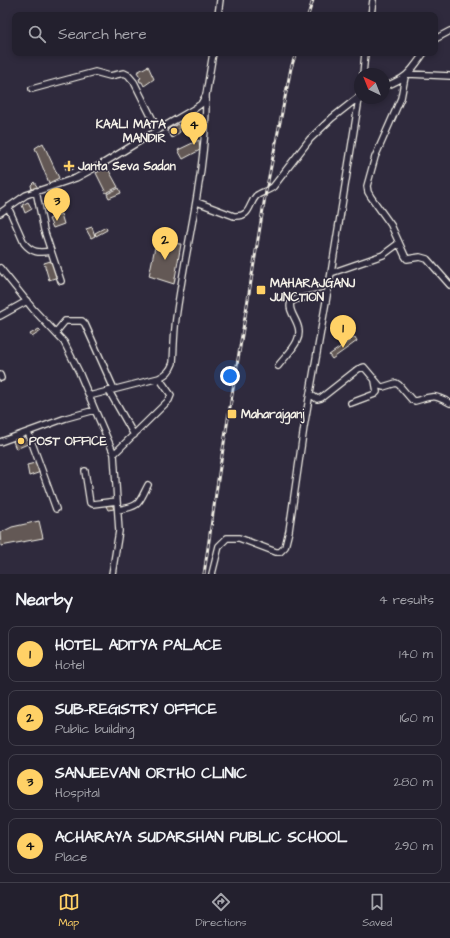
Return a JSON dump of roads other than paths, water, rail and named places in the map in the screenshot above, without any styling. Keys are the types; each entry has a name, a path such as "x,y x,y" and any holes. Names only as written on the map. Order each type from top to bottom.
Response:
{"street":[{"path":"218,12 220,0"},
{"path":"371,12 373,0"},
{"path":"438,37 450,31"},
{"path":"89,396 159,378 171,370 173,363 176,317 197,202 206,132 206,95 212,56"},
{"path":"364,68 366,56"},
{"path":"422,56 406,76 401,98 375,157 367,186 368,192 391,225 407,259 420,257 426,259 450,285"},
{"path":"32,89 96,72 110,76 124,73 132,78 158,130"},
{"path":"390,84 406,76 450,76"},
{"path":"0,213 26,195 76,178 91,170 194,109 201,104 206,95"},
{"path":"197,202 234,216 241,216 245,214 256,196 270,190 310,140 332,118 354,101"},
{"path":"212,574 219,546 227,538 239,538 276,552 280,552 285,547 289,531 310,394 332,273 359,104"},
{"path":"36,191 41,218 60,281"},
{"path":"8,207 24,243 28,248 33,252 40,253 51,251"},
{"path":"332,273 384,255 399,243"},
{"path":"0,268 64,342 76,364 94,410 114,454 119,537 112,574"},
{"path":"278,366 294,347 299,336 299,328 290,307 291,302 297,299 328,293"},
{"path":"0,316 27,301"},
{"path":"56,332 65,321 82,320 112,390 134,435"},
{"path":"310,394 317,399 321,398 364,367 375,381 383,387 393,383 400,385 415,401 437,397 450,403"},
{"path":"114,454 169,400 171,395 159,378"},
{"path":"351,403 375,394 377,392 375,381"},
{"path":"0,442 66,418 94,410"},
{"path":"28,432 56,509"},
{"path":"85,471 90,502 93,504 117,501"},
{"path":"118,510 131,508 137,505 148,485"}],"railway":[{"path":"309,12 313,0"},
{"path":"204,574 219,473 266,191 291,68 295,56"}],"place":[{"name":"KAALI MATA MANDIR","path":"174,131"},
{"name":"ACHARAYA SUDARSHAN PUBLIC SCHOOL","path":"194,145"},
{"name":"Janta Seva Sadan","path":"69,166"},
{"name":"SANJEEVANI ORTHO CLINIC","path":"57,221"},
{"name":"SUB-REGISTRY OFFICE","path":"165,260"},
{"name":"MAHARAJGANJ JUNCTION","path":"261,290"},
{"name":"HOTEL ADITYA PALACE","path":"343,348"},
{"name":"Maharajganj","path":"232,414"},
{"name":"POST OFFICE","path":"21,441"}]}
